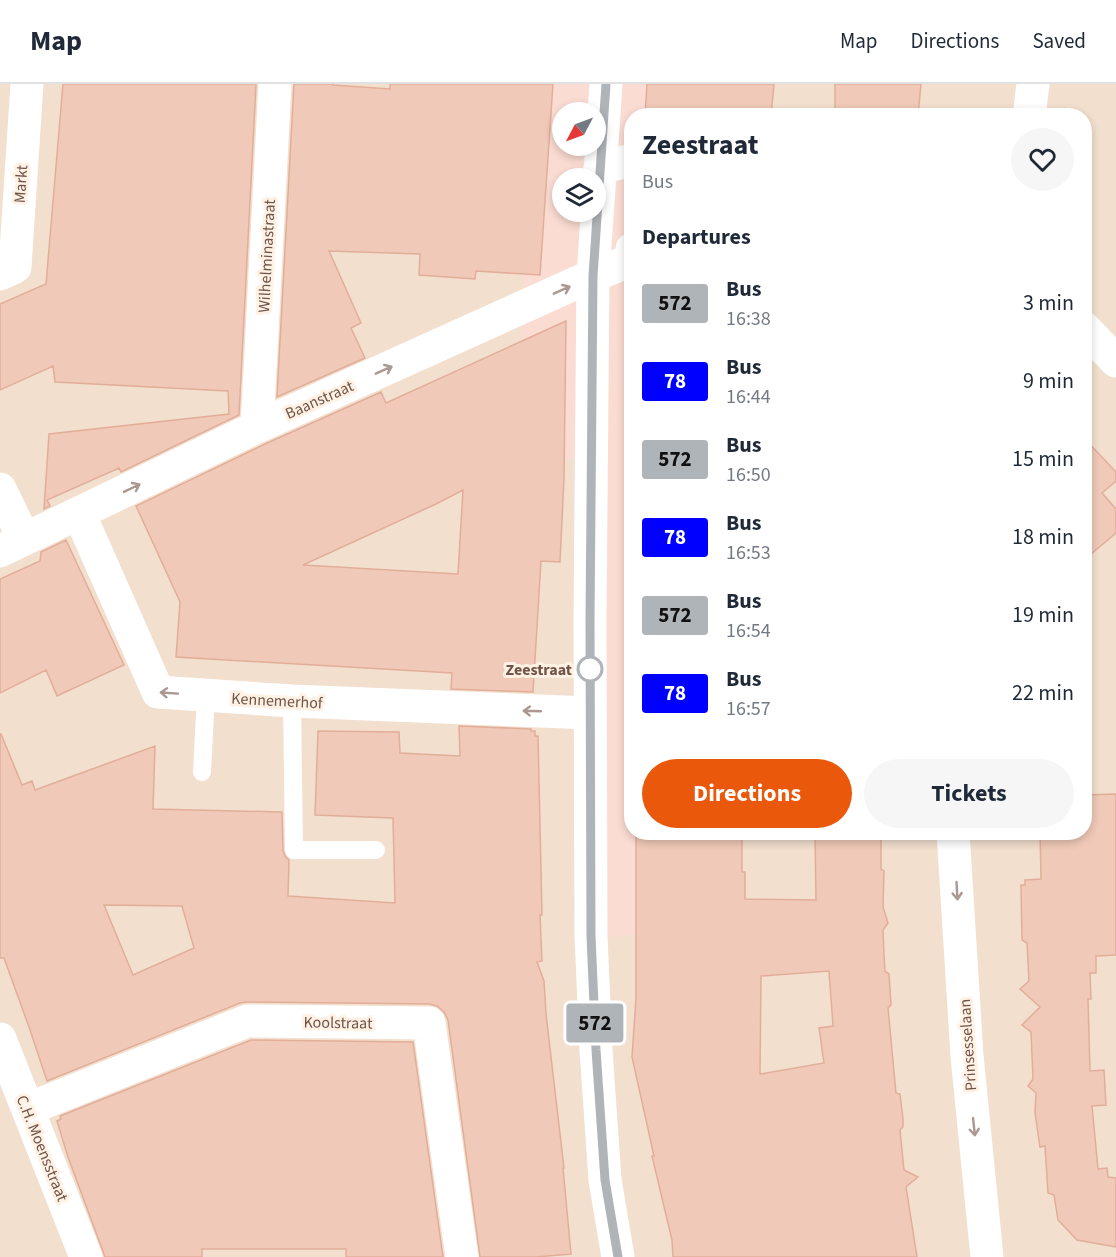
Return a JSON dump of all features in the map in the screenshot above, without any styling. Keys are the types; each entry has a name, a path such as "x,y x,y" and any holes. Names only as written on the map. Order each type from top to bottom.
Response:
{"street":[{"name":"Markt","path":"0,274 15,267 27,84"},
{"name":"Wilhelminastraat","path":"257,427 275,84"},
{"path":"606,84 600,168 624,162"},
{"path":"1030,108 1033,84"},
{"path":"596,222 593,276 590,620 591,936 605,1180 618,1257"},
{"name":"Baanstraat","path":"12,545 257,427 624,263"},
{"path":"1092,336 1116,361"},
{"path":"0,489 12,545"},
{"name":"Kennemerhof","path":"79,513 158,692 292,701 590,713"},
{"name":"Prinsesselaan","path":"954,840 967,1056 987,1257"},
{"name":"Koolstraat","path":"28,1109 247,1022 429,1023 462,1257"},
{"name":"C.H. Moensstraat","path":"0,1039 86,1257"}],"lane":[{"path":"202,772 206,696"},
{"path":"292,701 294,850 376,850"}],"shaded area":[{"path":"0,84 1116,84 1116,1257 0,1257"},
{"path":"531,84 687,84 686,108 624,108 624,840 678,840 667,931 610,937 591,936 591,457 519,459 517,419"}],"building":[{"path":"63,84 256,84 239,415 121,472 119,468 47,500 50,506 44,509 49,434 229,414 228,391 55,382 53,366 0,390 0,304 46,284"},
{"path":"294,84 333,84 390,89 390,84 553,84 540,275 476,271 475,279 419,275 420,254 329,251 361,323 351,328 365,358 277,397"},
{"path":"647,84 774,84 772,108 646,108"},
{"path":"835,84 921,84 919,108 835,108"},
{"path":"566,321 564,479 560,562 541,561 533,692 451,689 452,673 176,657 180,602 136,506 381,392 386,403","holes":["463,490 458,574 303,565"]},
{"path":"1092,446 1116,472 1116,481 1102,493 1116,509 1116,533 1092,553"},
{"path":"66,540 124,665 57,696 46,670 0,693 0,579 40,561 41,552"},
{"path":"459,726 531,729 535,731 535,736 538,736 542,961 537,962 544,981 571,1254 536,1257 480,1257 448,1020 437,1006 429,1004 240,1003 47,1081 4,958 0,958 0,734 22,785 32,781 35,790 155,746 153,809 282,812 283,850 289,860 288,896 395,903 393,818 315,815 318,731 399,732 400,753 460,756","holes":["104,905 182,906 194,948 133,975"]},
{"path":"1116,794 1116,955 1096,956 1096,973 1090,973 1091,999 1088,999 1090,1071 1104,1070 1106,1105 1092,1106 1098,1169 1107,1168 1108,1177 1116,1178 1116,1247 1077,1240 1058,1220 1054,1195 1048,1193 1045,1146 1040,1147 1035,1113 1036,1093 1028,1086 1033,1079 1031,1032 1022,1025 1040,1007 1020,989 1029,981 1027,943 1022,940 1021,885 1025,885 1025,880 1041,879 1040,840 1092,840 1092,795"},
{"path":"636,840 742,840 745,899 816,900 815,840 881,840 881,869 884,871 883,907 888,923 883,930 885,971 889,974 891,1005 888,1008 896,1093 900,1094 903,1119 903,1127 900,1130 904,1170 918,1177 906,1187 917,1257 673,1257 672,1240 632,1057 636,998","holes":["829,971 833,1026 819,1028 824,1063 760,1074 761,976"]},
{"path":"251,1040 413,1042 443,1257 346,1257 346,1249 202,1249 202,1257 105,1257 68,1157 57,1121 61,1119 60,1116"}],"bus line":[{"name":"572","path":"606,84 593,276 590,620 591,936 605,1180 618,1257"}],"place":[{"name":"Zeestraat","path":"590,669"}]}
